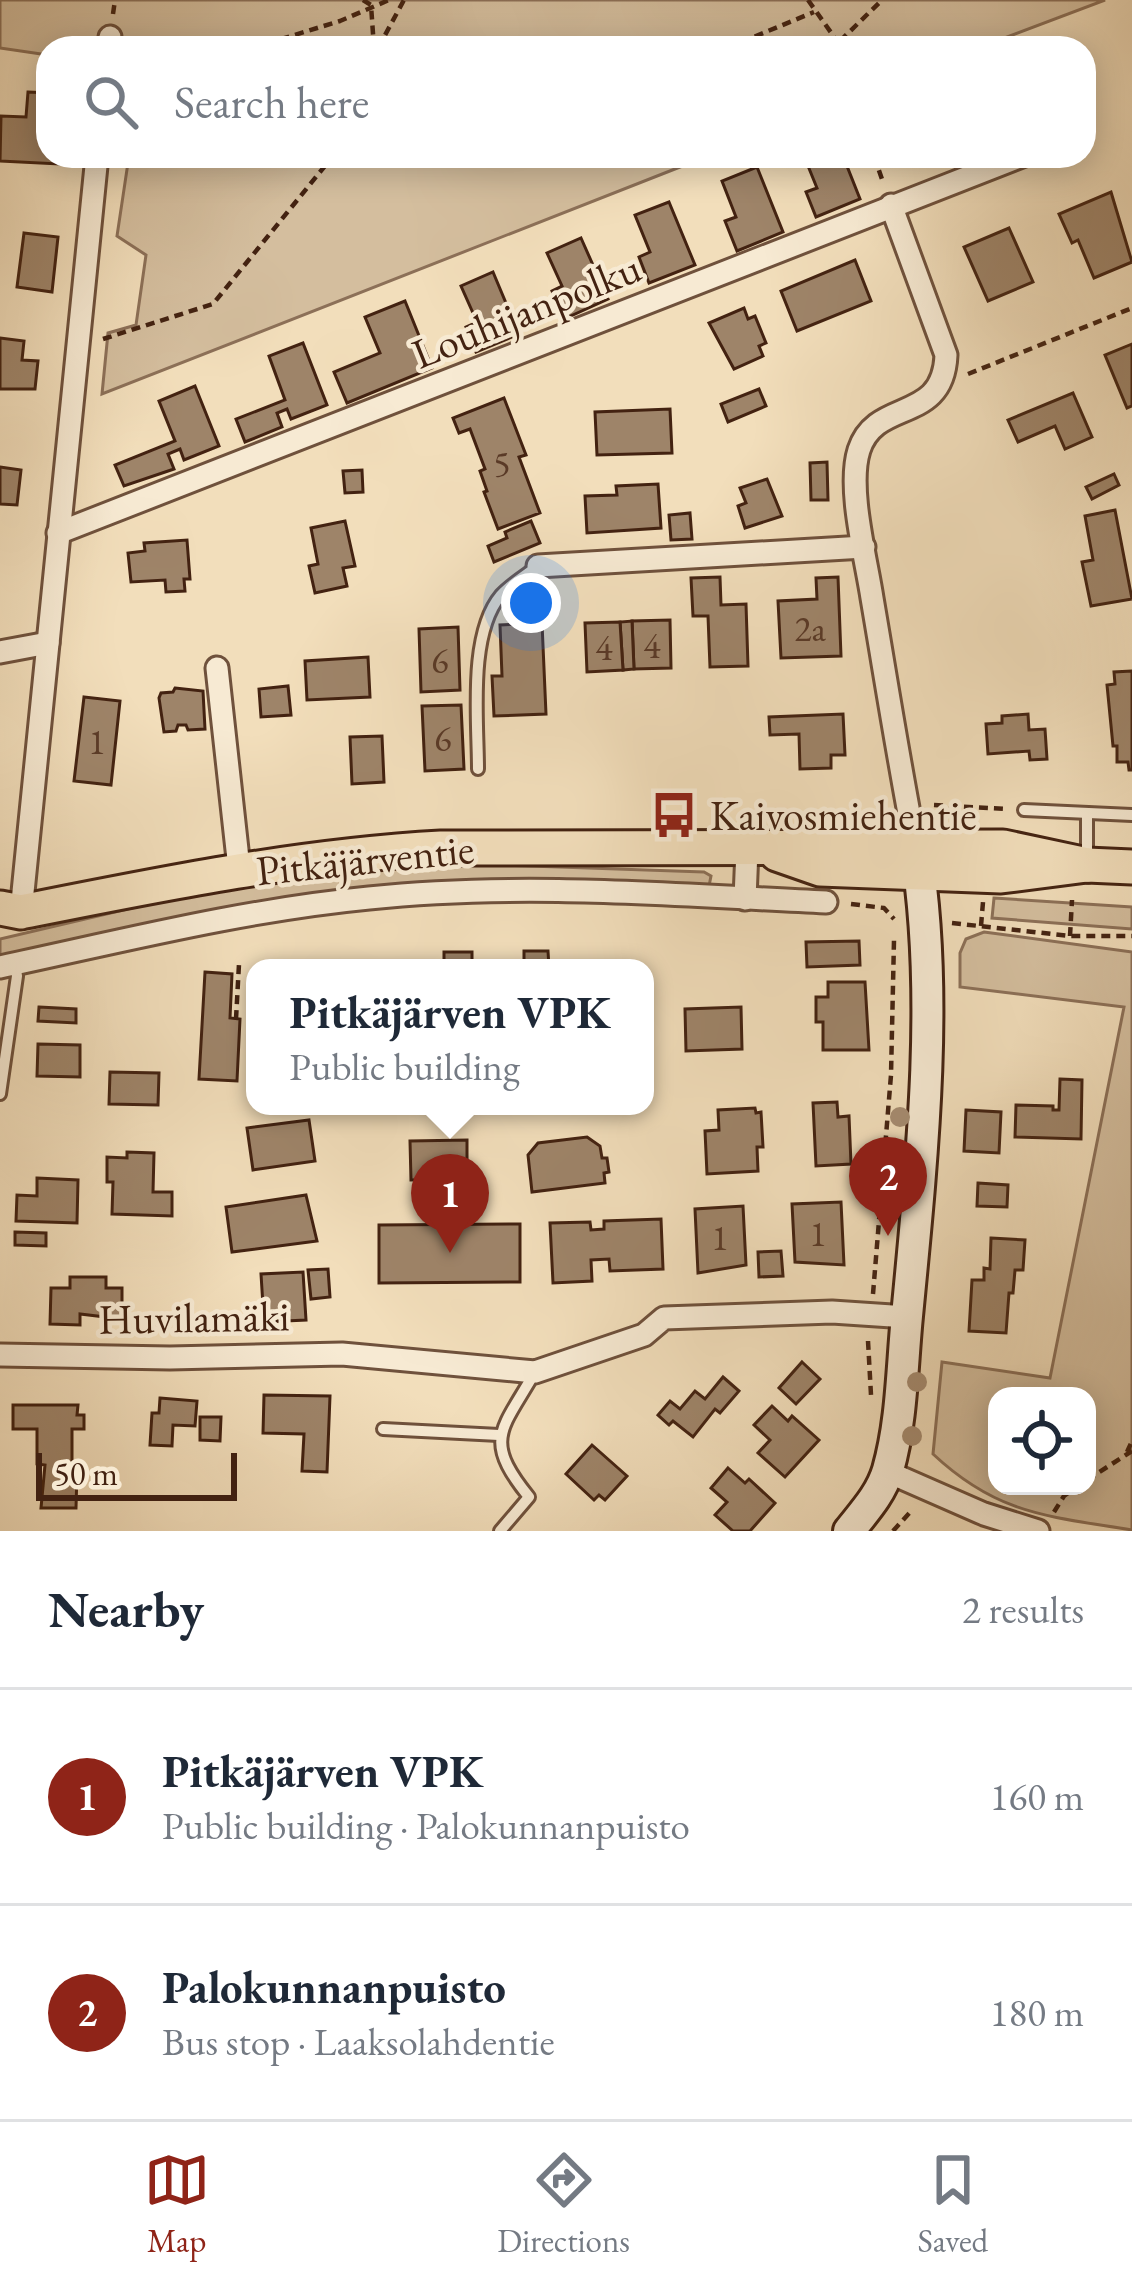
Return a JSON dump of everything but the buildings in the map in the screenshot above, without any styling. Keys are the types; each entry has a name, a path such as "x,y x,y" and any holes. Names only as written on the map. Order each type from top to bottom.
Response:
{"main road":[{"name":"Pitkäjärventie","path":"7,917 239,868 441,848 756,849 823,844 917,859 1003,847 1087,865 1132,867"}],"street":[{"path":"7,917 49,643 96,168"},
{"name":"Louhijanpolku","path":"58,533 990,168"},
{"path":"849,1531 888,1472 907,1317 923,1099 909,921 917,859 855,470 860,446 872,429 937,393 945,377 946,355 891,205"},
{"path":"538,566 864,547"},
{"path":"0,652 49,643"},
{"path":"217,668 239,868"},
{"path":"745,899 756,849"},
{"name":"Pitkäjärventie","path":"7,965 272,910 368,898 522,890 826,902"},
{"path":"535,1372 644,1336 664,1318 870,1313 907,1317"},
{"name":"Huvilamäki","path":"0,1355 342,1354 535,1372"},
{"path":"888,1472 984,1514 1045,1522"}],"lane":[{"path":"478,769 484,623 501,595 538,566"},
{"path":"1024,809 1132,815"},
{"path":"1087,813 1087,865"},
{"path":"0,1094 17,976 7,965"},
{"path":"500,1531 529,1496 505,1467 499,1435 535,1372"},
{"path":"383,1429 499,1435"}],"path":[{"path":"363,0 371,5"},
{"path":"291,36 389,0"},
{"path":"383,36 404,0"},
{"path":"808,0 834,36"},
{"path":"849,36 882,0"},
{"path":"371,5 375,36"},
{"path":"757,36 814,12"},
{"path":"77,347 212,304 323,168"},
{"path":"968,374 1132,308"},
{"path":"964,393 965,359"},
{"path":"931,805 1024,809"},
{"path":"1070,935 1072,900"},
{"path":"826,902 884,908 909,921 1132,936"},
{"path":"872,1401 866,1360 909,921"},
{"path":"236,1019 238,964"},
{"path":"1096,1474 1130,1452 1132,1441"},
{"path":"1045,1522 1065,1495"}],"shaded area":[{"path":"0,0 1105,0 1010,36 36,36 36,53 0,48"},
{"path":"127,168 677,168 102,394 108,333 136,325 146,255 117,236"},
{"path":"468,864 704,872 711,876 709,886 515,883 0,957 0,939 234,884"},
{"path":"994,898 1132,907 1132,929 992,918"},
{"path":"984,932 1132,952 1132,1530 1049,1516 990,1495 1096,1495 1096,1387 988,1387 988,1494 933,1454 942,1362 1050,1378 1124,1007 960,987 960,953 966,939"}],"place":[{"name":"Kaivosmiehentie","path":"674,815"},
{"name":"Palokunnanpuisto","path":"888,1236"},
{"name":"Pitkäjärven VPK","path":"450,1253"}]}
